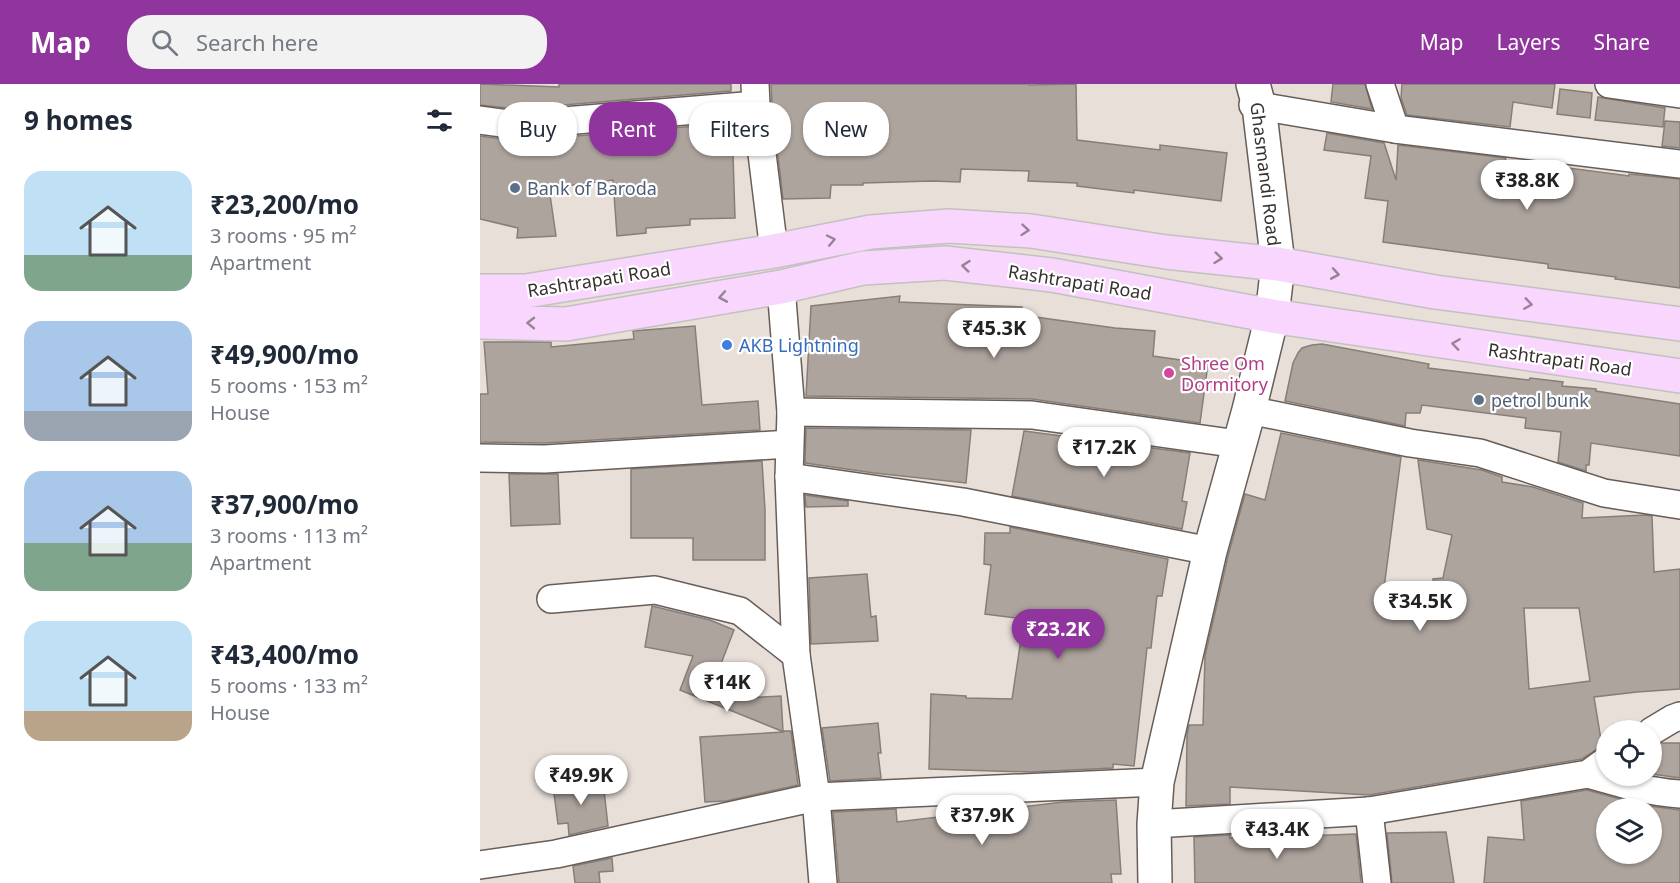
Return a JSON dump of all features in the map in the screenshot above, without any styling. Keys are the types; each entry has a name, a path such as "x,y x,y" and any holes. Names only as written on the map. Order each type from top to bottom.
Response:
{"main road":[{"name":"Rashtrapati Road","path":"480,291 526,291 774,252 871,232 949,226 1031,231 1166,252 1278,264 1435,292 1680,324"},
{"name":"Rashtrapati Road","path":"480,322 566,324 781,287 863,268 945,263 1052,275 1272,316 1680,376"},
{"path":"604,279 610,316"}],"street":[{"path":"1380,84 1395,129"},
{"path":"1609,84 1680,94"},
{"path":"480,120 516,125 756,94 774,252"},
{"path":"1255,98 1395,129 1680,164"},
{"name":"Ghasmandi Road","path":"1155,883 1154,824 1157,782 1210,551 1272,316 1278,264 1255,98"},
{"path":"781,287 790,412 789,477 795,655 816,797 823,883"},
{"path":"1249,410 1410,443 1480,453 1604,493 1680,505"},
{"path":"790,412 1032,415 1238,444"},
{"path":"480,458 545,459 789,444"},
{"path":"789,477 963,502 1210,551"},
{"path":"551,599 655,590 740,611 795,655"},
{"path":"1662,726 1680,716"},
{"path":"1154,824 1369,811 1596,768"},
{"path":"480,865 556,854 816,797 1157,782"},
{"path":"1631,786 1680,794"},
{"path":"1369,811 1377,883"}],"building":[{"path":"480,84 559,87 559,84 731,84 731,91 577,104 577,102 498,102 498,107 480,105"},
{"path":"771,84 1076,84 1077,140 1160,150 1160,145 1227,153 1221,201 1134,190 1134,193 1077,186 1077,183 1028,181 1029,171 961,169 960,182 831,185 830,198 783,199 778,156 791,156 791,102 772,102"},
{"path":"1333,84 1365,84 1372,109 1331,102"},
{"path":"1402,84 1555,84 1552,108 1513,102 1510,127 1407,115 1401,98"},
{"path":"1560,89 1592,93 1590,118 1557,114"},
{"path":"1598,97 1665,108 1663,127 1595,120"},
{"path":"1665,121 1680,122 1680,148 1662,146"},
{"path":"689,127 689,156 733,156 735,218 690,219 690,225 646,228 646,233 617,236 613,180 549,188 556,236 517,238 518,228 480,219 480,136 498,138 498,156 577,156 577,136 589,135 589,156 677,156 677,128"},
{"path":"1327,133 1384,143 1396,180 1398,145 1506,158 1505,161 1560,168 1680,179 1680,288 1548,268 1548,264 1383,242 1388,201 1365,198 1371,156 1324,150"},
{"path":"900,296 899,302 1022,307 1021,315 1155,331 1153,356 1208,364 1200,423 1032,399 806,396 811,306"},
{"path":"695,326 702,405 758,401 760,430 545,443 480,442 480,394 488,394 484,342 551,342 551,347 634,339 633,331"},
{"path":"1322,344 1429,364 1428,368 1563,382 1562,386 1596,389 1596,391 1680,404 1680,456 1591,443 1589,465 1586,465 1586,471 1558,462 1561,432 1525,428 1526,418 1422,405 1420,413 1406,413 1405,426 1285,401 1293,363 1298,353 1302,348"},
{"path":"806,428 971,430 966,483 805,463"},
{"path":"1024,431 1190,453 1182,501 1187,502 1182,529 1012,496"},
{"path":"1281,433 1401,457 1383,596 1434,591 1433,579 1443,578 1452,535 1427,529 1418,460 1482,470 1502,477 1502,482 1533,487 1583,503 1582,518 1652,516 1654,572 1680,569 1680,689 1594,697 1598,720 1596,750 1582,759 1369,795 1230,787 1230,804 1186,806 1187,735 1189,725 1203,725 1205,656 1245,494 1265,500","holes":["1524,608 1579,608 1590,681 1529,689"]},
{"path":"762,461 765,560 693,560 693,538 631,538 631,469"},
{"path":"509,474 558,474 560,524 511,526"},
{"path":"805,495 848,501 848,506 806,507"},
{"path":"1010,527 1168,559 1162,596 1157,596 1151,648 1147,648 1134,766 1113,764 1113,768 1030,772 929,769 931,694 966,696 966,698 1012,699 1024,619 985,614 991,565 984,564 985,533 1010,533"},
{"path":"867,574 871,617 876,616 878,641 811,644 809,578"},
{"path":"652,606 710,620 734,630 707,700 781,696 783,731 791,731 798,785 726,801 705,802 700,737 784,732 680,690 693,656 645,647"},
{"path":"878,723 881,778 830,781 822,728"},
{"path":"1662,743 1680,743 1680,778 1662,775"},
{"path":"603,781 608,826 569,835 568,823 558,824 553,786"},
{"path":"1587,790 1616,798 1596,798 1596,864 1662,864 1662,808 1680,810 1680,883 1484,883 1488,837 1524,840 1521,801"},
{"path":"1116,800 1121,874 1111,874 1112,883 839,883 833,812 896,809 897,822 1063,802"},
{"path":"1446,832 1454,883 1392,883 1387,833"},
{"path":"1356,834 1361,883 1195,883 1194,837 1230,835 1230,838 1253,838"},
{"path":"612,858 613,871 599,872 600,883 575,883 573,866"}],"place":[{"name":"Bank of Baroda","path":"515,188"},
{"name":"AKB Lightning","path":"727,345"},
{"name":"Shree Om Dormitory","path":"1169,373"},
{"name":"petrol bunk","path":"1479,400"}]}
